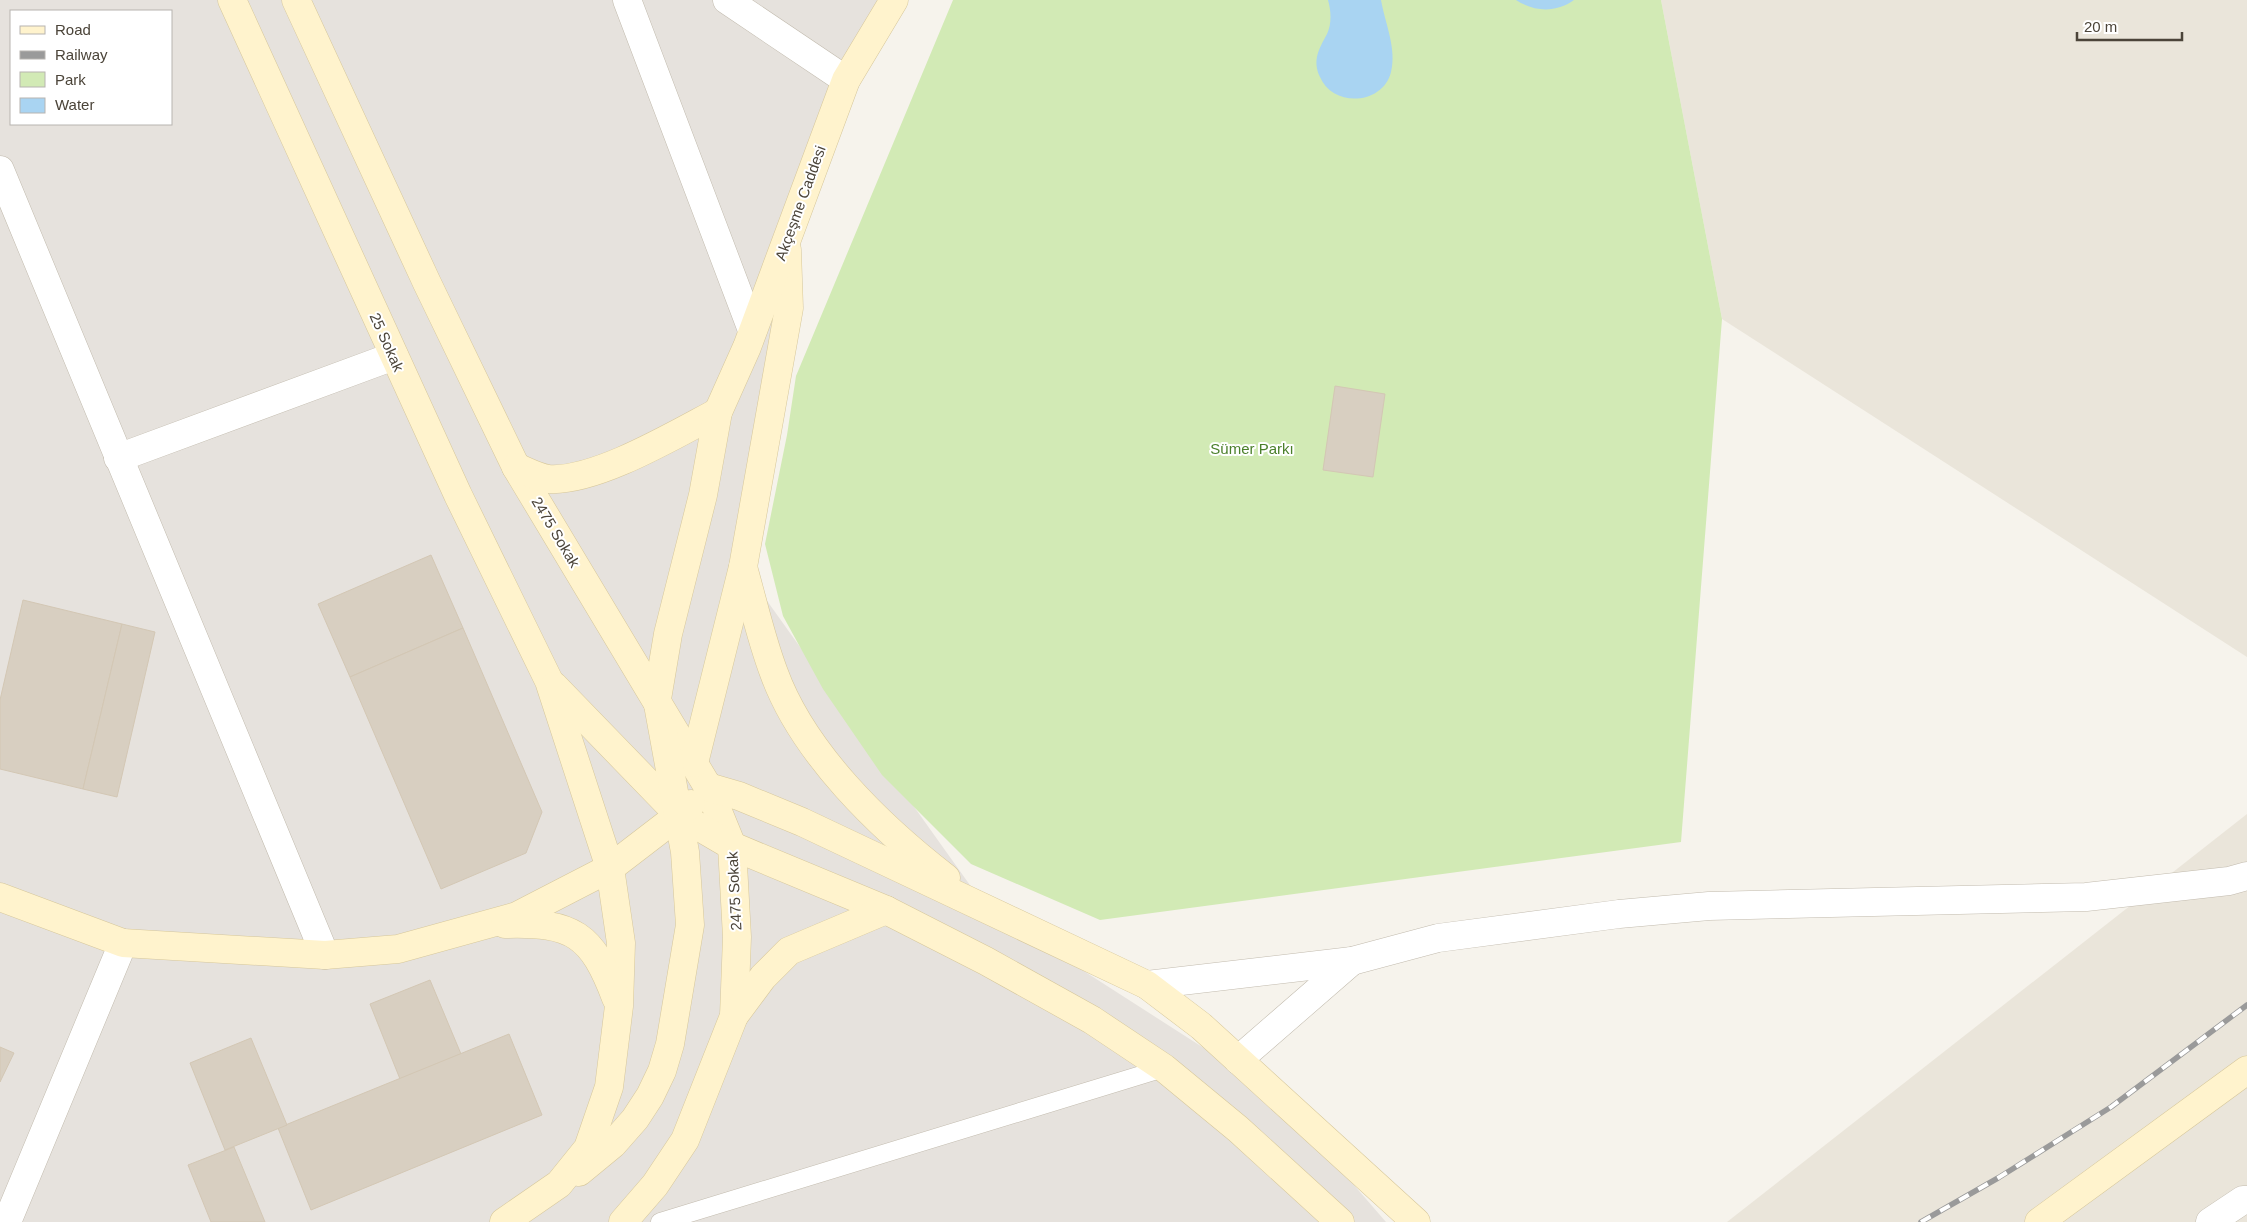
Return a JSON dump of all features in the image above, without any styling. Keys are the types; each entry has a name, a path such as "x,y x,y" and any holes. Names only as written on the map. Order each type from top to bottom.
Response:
{"main road":[{"name":"25 Sokak","path":"232,0 458,495 549,681"},
{"path":"296,0 516,467 547,479 571,478 631,457 718,412"},
{"name":"Akçeşme Caddesi","path":"657,699 668,634 703,495 718,412 752,330 846,80 894,0"},
{"path":"694,763 743,567 789,308 787,238"},
{"name":"2475 Sokak","path":"516,467 708,786 732,846 737,937 734,1016 685,1140 655,1185 623,1222"},
{"path":"743,567 774,674 802,730 858,800 920,857 987,909"},
{"path":"549,681 680,815 732,846 886,910 986,961 1092,1020 1164,1068 1238,1129 1340,1222"},
{"path":"549,681 610,868 621,943 620,1006 609,1087 588,1148 560,1184"},
{"path":"504,1222 588,1166 613,1144 635,1119 650,1096 665,1062 670,1044 690,925 686,852 657,699"},
{"path":"0,897 123,943 325,955 398,949 517,916 610,868 680,815 708,786 739,796 802,822 1147,985 1201,1026 1416,1222"},
{"path":"734,1016 763,977 789,950 886,910"},
{"path":"491,924 538,923 564,929 580,937 606,970 620,1006"},
{"path":"2040,1222 2247,1070"}],"street":[{"path":"627,0 752,330"},
{"path":"727,0 846,80"},
{"path":"0,170 7,215 118,458 325,955"},
{"path":"118,458 394,356"},
{"path":"1147,985 1352,961 1438,938 1619,914 1710,906 2086,897 2229,880 2247,876"},
{"path":"7,1222 123,943"},
{"path":"1238,1060 1352,961"},
{"path":"2210,1222 2243,1200 2247,1200"}],"lane":[{"path":"660,1222 1164,1068"}],"shaded area":[{"path":"0,0 885,0 787,238 743,567 987,909 1274,1093 1386,1222 0,1222"},
{"path":"1661,0 2247,0 2247,657 1722,319"},
{"path":"2247,814 2247,1222 1727,1222"}],"green space":[{"name":"Sümer Parkı","path":"953,0 1661,0 1722,319 1681,842 1100,920 971,864 882,775 823,689 783,616 765,544 787,435 796,376"}],"water":[{"path":"1328,0 1381,0 1392,45 1391,72 1386,83 1378,91 1368,96 1357,99 1335,94 1326,87 1320,77 1317,60 1319,50 1330,26"},
{"path":"1516,0 1574,0 1552,9 1538,9"}],"building":[{"path":"1335,386 1385,394 1373,477 1323,470"},
{"path":"431,555 463,628 350,677 318,604"},
{"path":"23,600 122,624 83,789 0,769 0,700"},
{"path":"122,624 155,632 117,797 83,789"},
{"path":"463,628 542,812 526,853 441,889 350,677"},
{"path":"430,980 461,1054 400,1079 370,1004"},
{"path":"509,1034 542,1115 311,1210 278,1128"},
{"path":"251,1038 287,1125 225,1150 190,1063"},
{"path":"0,1047 14,1053 0,1082"},
{"path":"234,1147 265,1222 211,1222 188,1165"}],"railway":[{"path":"1921,1222 1998,1178 2111,1107 2247,1005"}]}
